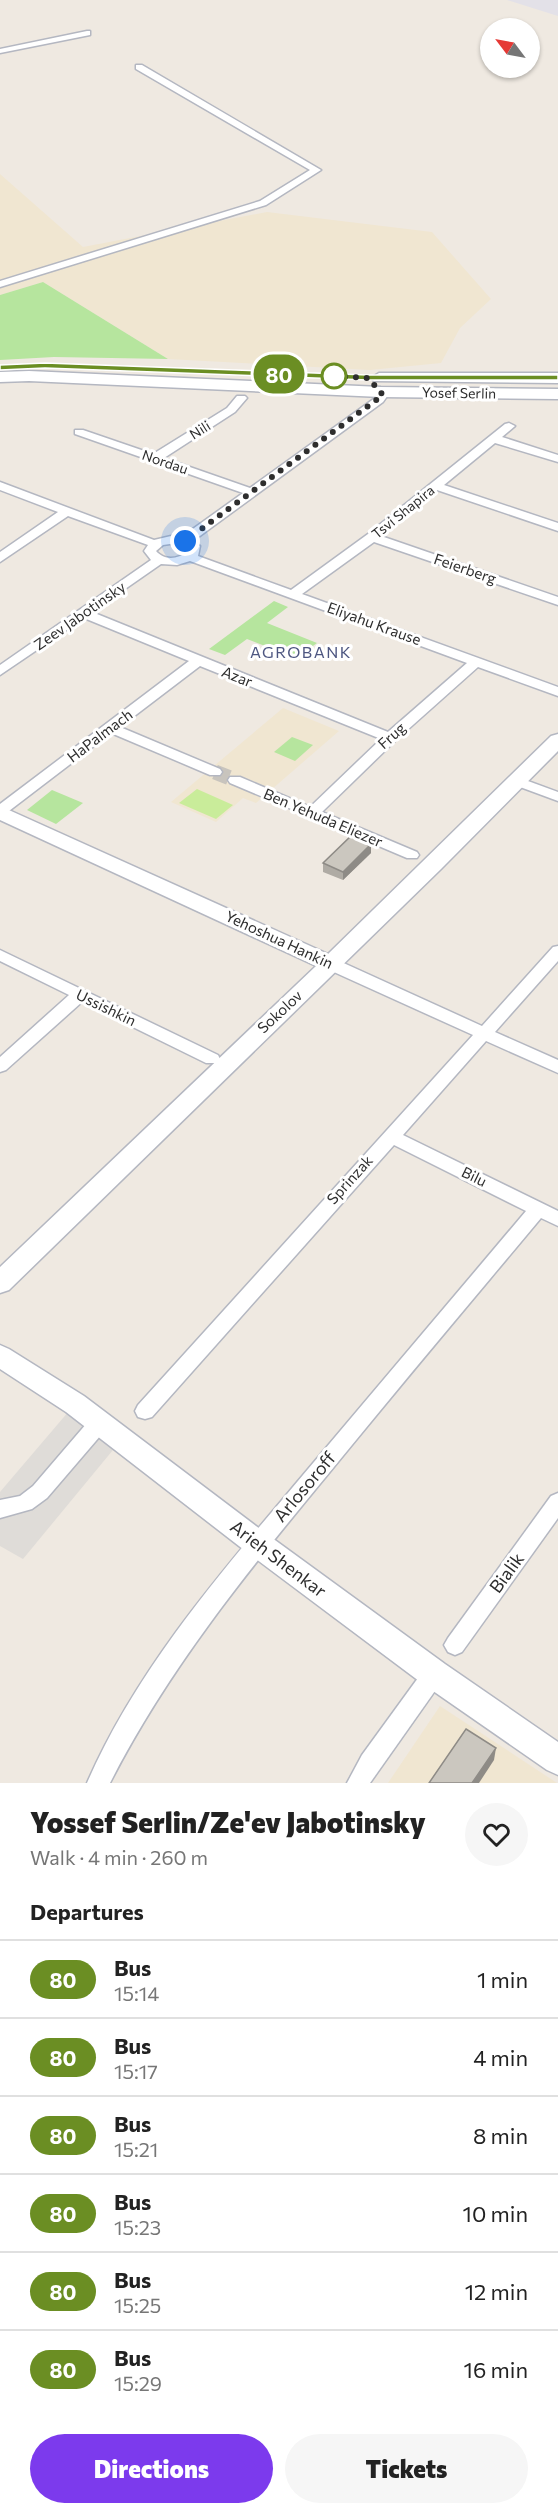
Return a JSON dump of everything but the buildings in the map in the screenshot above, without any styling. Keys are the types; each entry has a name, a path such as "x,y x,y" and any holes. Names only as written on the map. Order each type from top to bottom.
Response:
{"street":[{"path":"0,51 87,33"},
{"path":"0,284 263,202 316,170 139,67"},
{"name":"Yosef Serlin","path":"0,368 45,365 368,378 558,378"},
{"name":"Yosef Serlin","path":"0,377 29,376 380,396 410,392 558,394"},
{"path":"185,541 380,396 368,378"},
{"name":"Nili","path":"155,458 231,410 242,398"},
{"name":"Tsvi Shapira","path":"294,594 372,537 509,426"},
{"name":"Nordau","path":"79,432 251,492"},
{"path":"495,439 558,459"},
{"path":"0,486 155,544"},
{"path":"436,486 558,527"},
{"path":"0,558 67,511"},
{"name":"Feierberg","path":"372,537 558,601"},
{"path":"172,539 185,541 194,546 194,554 179,561 159,560 150,550 155,544 172,539"},
{"name":"Eliyahu Krause","path":"190,557 558,692"},
{"name":"Zeev Jabotinsky","path":"3,667 85,614 159,560"},
{"name":"Azar","path":"85,614 390,738"},
{"name":"HaPalmach","path":"0,812 198,661"},
{"name":"Frug","path":"311,814 390,738 476,662"},
{"path":"111,728 215,772"},
{"name":"Sokolov","path":"0,1283 331,964 558,740"},
{"name":"Ben Yehuda Eliezer","path":"234,780 412,855"},
{"path":"517,781 558,797"},
{"name":"Yehoshua Hankin","path":"0,812 558,1067"},
{"name":"Sprinzak","path":"145,1411 558,951"},
{"name":"Ussishkin","path":"0,955 212,1059"},
{"path":"0,1066 79,995"},
{"name":"Bilu","path":"390,1136 558,1219"},
{"name":"Arlosoroff","path":"98,1783 115,1747 156,1682 224,1585 538,1209"},
{"name":"Arieh Shenkar","path":"0,1356 99,1422 258,1544 434,1674 558,1760"},
{"path":"0,1509 25,1503 40,1492 99,1422"},
{"name":"Bialik","path":"455,1645 558,1502"},
{"path":"358,1783 370,1762 434,1674"}],"shaded area":[{"path":"507,0 558,0 558,16"},
{"path":"0,174 83,247 267,212 432,232 491,299 460,328 441,363 370,370 168,359 43,282 0,295"},
{"path":"283,708 339,731 256,803 243,798 216,822 171,802"},
{"path":"75,1404 122,1439 23,1559 0,1546 0,1492"},
{"path":"440,1706 557,1783 388,1783"}],"green space":[{"path":"43,282 168,359 54,357 0,360 0,295"},
{"path":"274,601 288,607 267,623 317,643 296,658 247,639 225,655 209,649"},
{"path":"292,737 313,745 295,761 274,752"},
{"path":"197,789 233,805 216,819 179,803"},
{"path":"52,790 83,803 56,824 27,810"}],"tunnel":[{"path":"215,772 235,780"}],"bus line":[{"name":"80","path":"0,368 45,365 368,378 558,378"}],"district":[{"name":"AGROBANK","path":"301,652"}],"route":[{"path":"185,541 383,395 368,378 334,376"}]}
